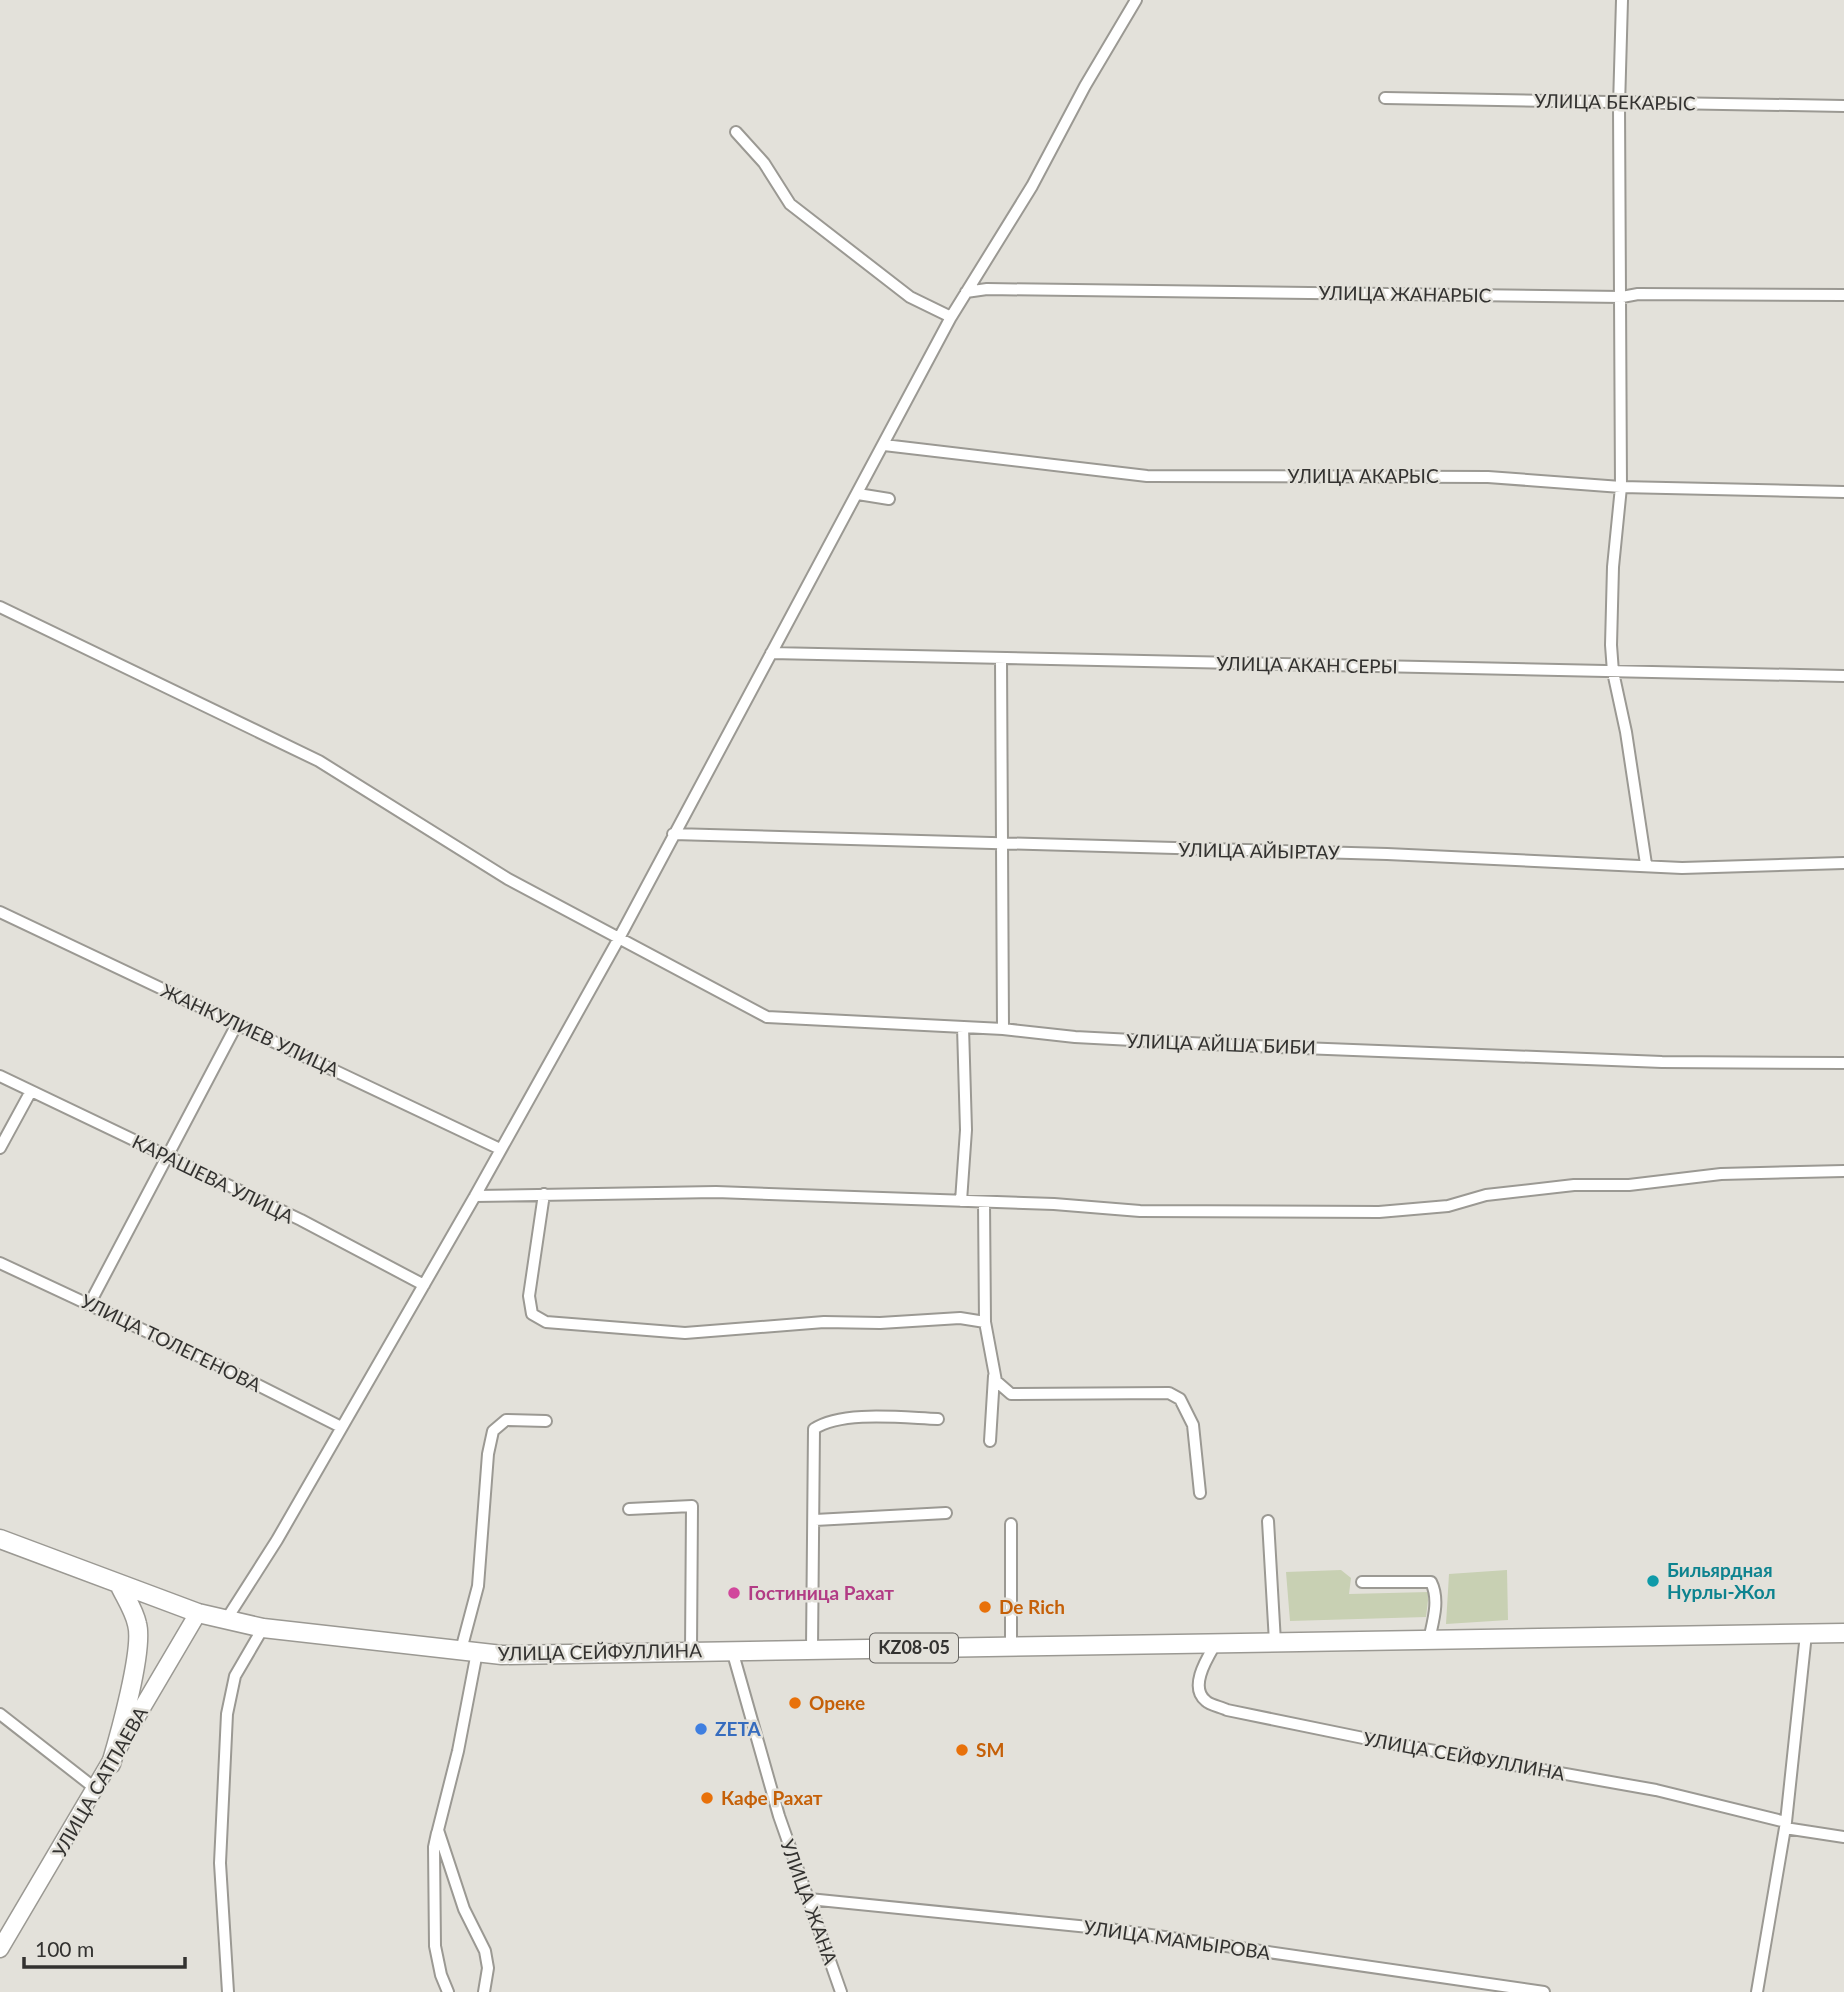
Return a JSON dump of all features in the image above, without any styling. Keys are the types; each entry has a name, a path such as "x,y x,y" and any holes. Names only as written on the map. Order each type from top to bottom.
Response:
{"main road":[{"name":"УЛИЦА СЕЙФУЛЛИНА","path":"0,1539 198,1614 263,1628 502,1654 1844,1633"},
{"path":"111,1764 124,1720 139,1636 135,1618 119,1584"}],"street":[{"path":"226,1620 475,1196 618,940 951,317 1032,186 1085,86 1136,0"},
{"path":"1622,0 1619,102 1621,487 1613,567 1612,673 1626,732 1646,864"},
{"name":"УЛИЦА БЕКАРЫС","path":"1385,98 1844,106"},
{"path":"736,132 764,163 790,204 910,297 951,317"},
{"name":"УЛИЦА ЖАНАРЫС","path":"966,292 987,289 1622,297 1638,294 1844,295"},
{"name":"УЛИЦА АКАРЫС","path":"884,445 1147,475 1488,477 1621,487 1844,492"},
{"path":"858,494 889,499"},
{"name":"УЛИЦА АЙША БИБИ","path":"0,607 319,761 508,879 618,940 767,1017 1003,1029 1074,1037 1228,1045 1662,1062 1844,1063"},
{"name":"УЛИЦА АКАН СЕРЫ","path":"771,653 1844,677"},
{"path":"1001,658 1003,1029"},
{"name":"УЛИЦА АЙЫРТАУ","path":"673,834 1646,864 1682,868 1844,863"},
{"name":"ЖАНКУЛИЕВ УЛИЦА","path":"0,912 500,1149"},
{"path":"90,1303 237,1024"},
{"path":"961,1201 966,1130 963,1027"},
{"name":"КАРАШЕВА УЛИЦА","path":"0,1076 301,1220 424,1286"},
{"path":"0,1149 31,1091"},
{"path":"475,1196 742,1192 1140,1211 1379,1212 1448,1206 1486,1195 1541,1188 1629,1185 1721,1174 1844,1171"},
{"path":"544,1194 529,1296 532,1314 546,1322 685,1333 824,1322 880,1323 960,1318 985,1322"},
{"path":"984,1202 985,1322 994,1376 990,1441"},
{"name":"УЛИЦА ТОЛЕГЕНОВА","path":"0,1263 90,1303 341,1427"},
{"path":"994,1376 1002,1389 1011,1394 1169,1393 1181,1398 1193,1425 1200,1493"},
{"path":"812,1650 814,1429 823,1423 856,1418 938,1419"},
{"path":"448,1992 441,1975 435,1946 434,1847 455,1764 478,1587 488,1454 494,1432 506,1420 546,1421"},
{"path":"629,1509 692,1506 691,1651"},
{"path":"815,1520 946,1513"},
{"path":"1268,1521 1275,1642"},
{"path":"1011,1524 1011,1646"},
{"path":"1362,1582 1431,1582 1435,1591 1435,1604 1429,1640"},
{"name":"УЛИЦА САТПАЕВА","path":"0,1949 198,1614"},
{"path":"228,1992 220,1863 227,1714 235,1676 263,1628"},
{"path":"1757,1992 1785,1825 1806,1633"},
{"name":"УЛИЦА СЕЙФУЛЛИНА","path":"1216,1643 1202,1668 1200,1691 1205,1701 1227,1710 1373,1740 1656,1790 1785,1825 1844,1837"},
{"name":"УЛИЦА ЖАНА","path":"732,1650 779,1816 841,1992"},
{"path":"0,1714 96,1789"},
{"path":"438,1830 464,1909 485,1951 488,1968 484,1992"},
{"name":"УЛИЦА МАМЫРОВА","path":"809,1899 1109,1929 1544,1992"}],"green space":[{"path":"1341,1570 1351,1578 1349,1594 1429,1592 1426,1617 1290,1621 1286,1572"},
{"path":"1507,1570 1508,1620 1446,1624 1449,1574"}],"place":[{"name":"Бильярдная Нурлы-Жол","path":"1653,1581"},
{"name":"Гостиница Рахат","path":"734,1593"},
{"name":"De Rich","path":"985,1607"},
{"name":"Ореке","path":"795,1703"},
{"name":"ZETA","path":"701,1729"},
{"name":"SM","path":"962,1750"},
{"name":"Кафе Рахат","path":"707,1798"}]}
